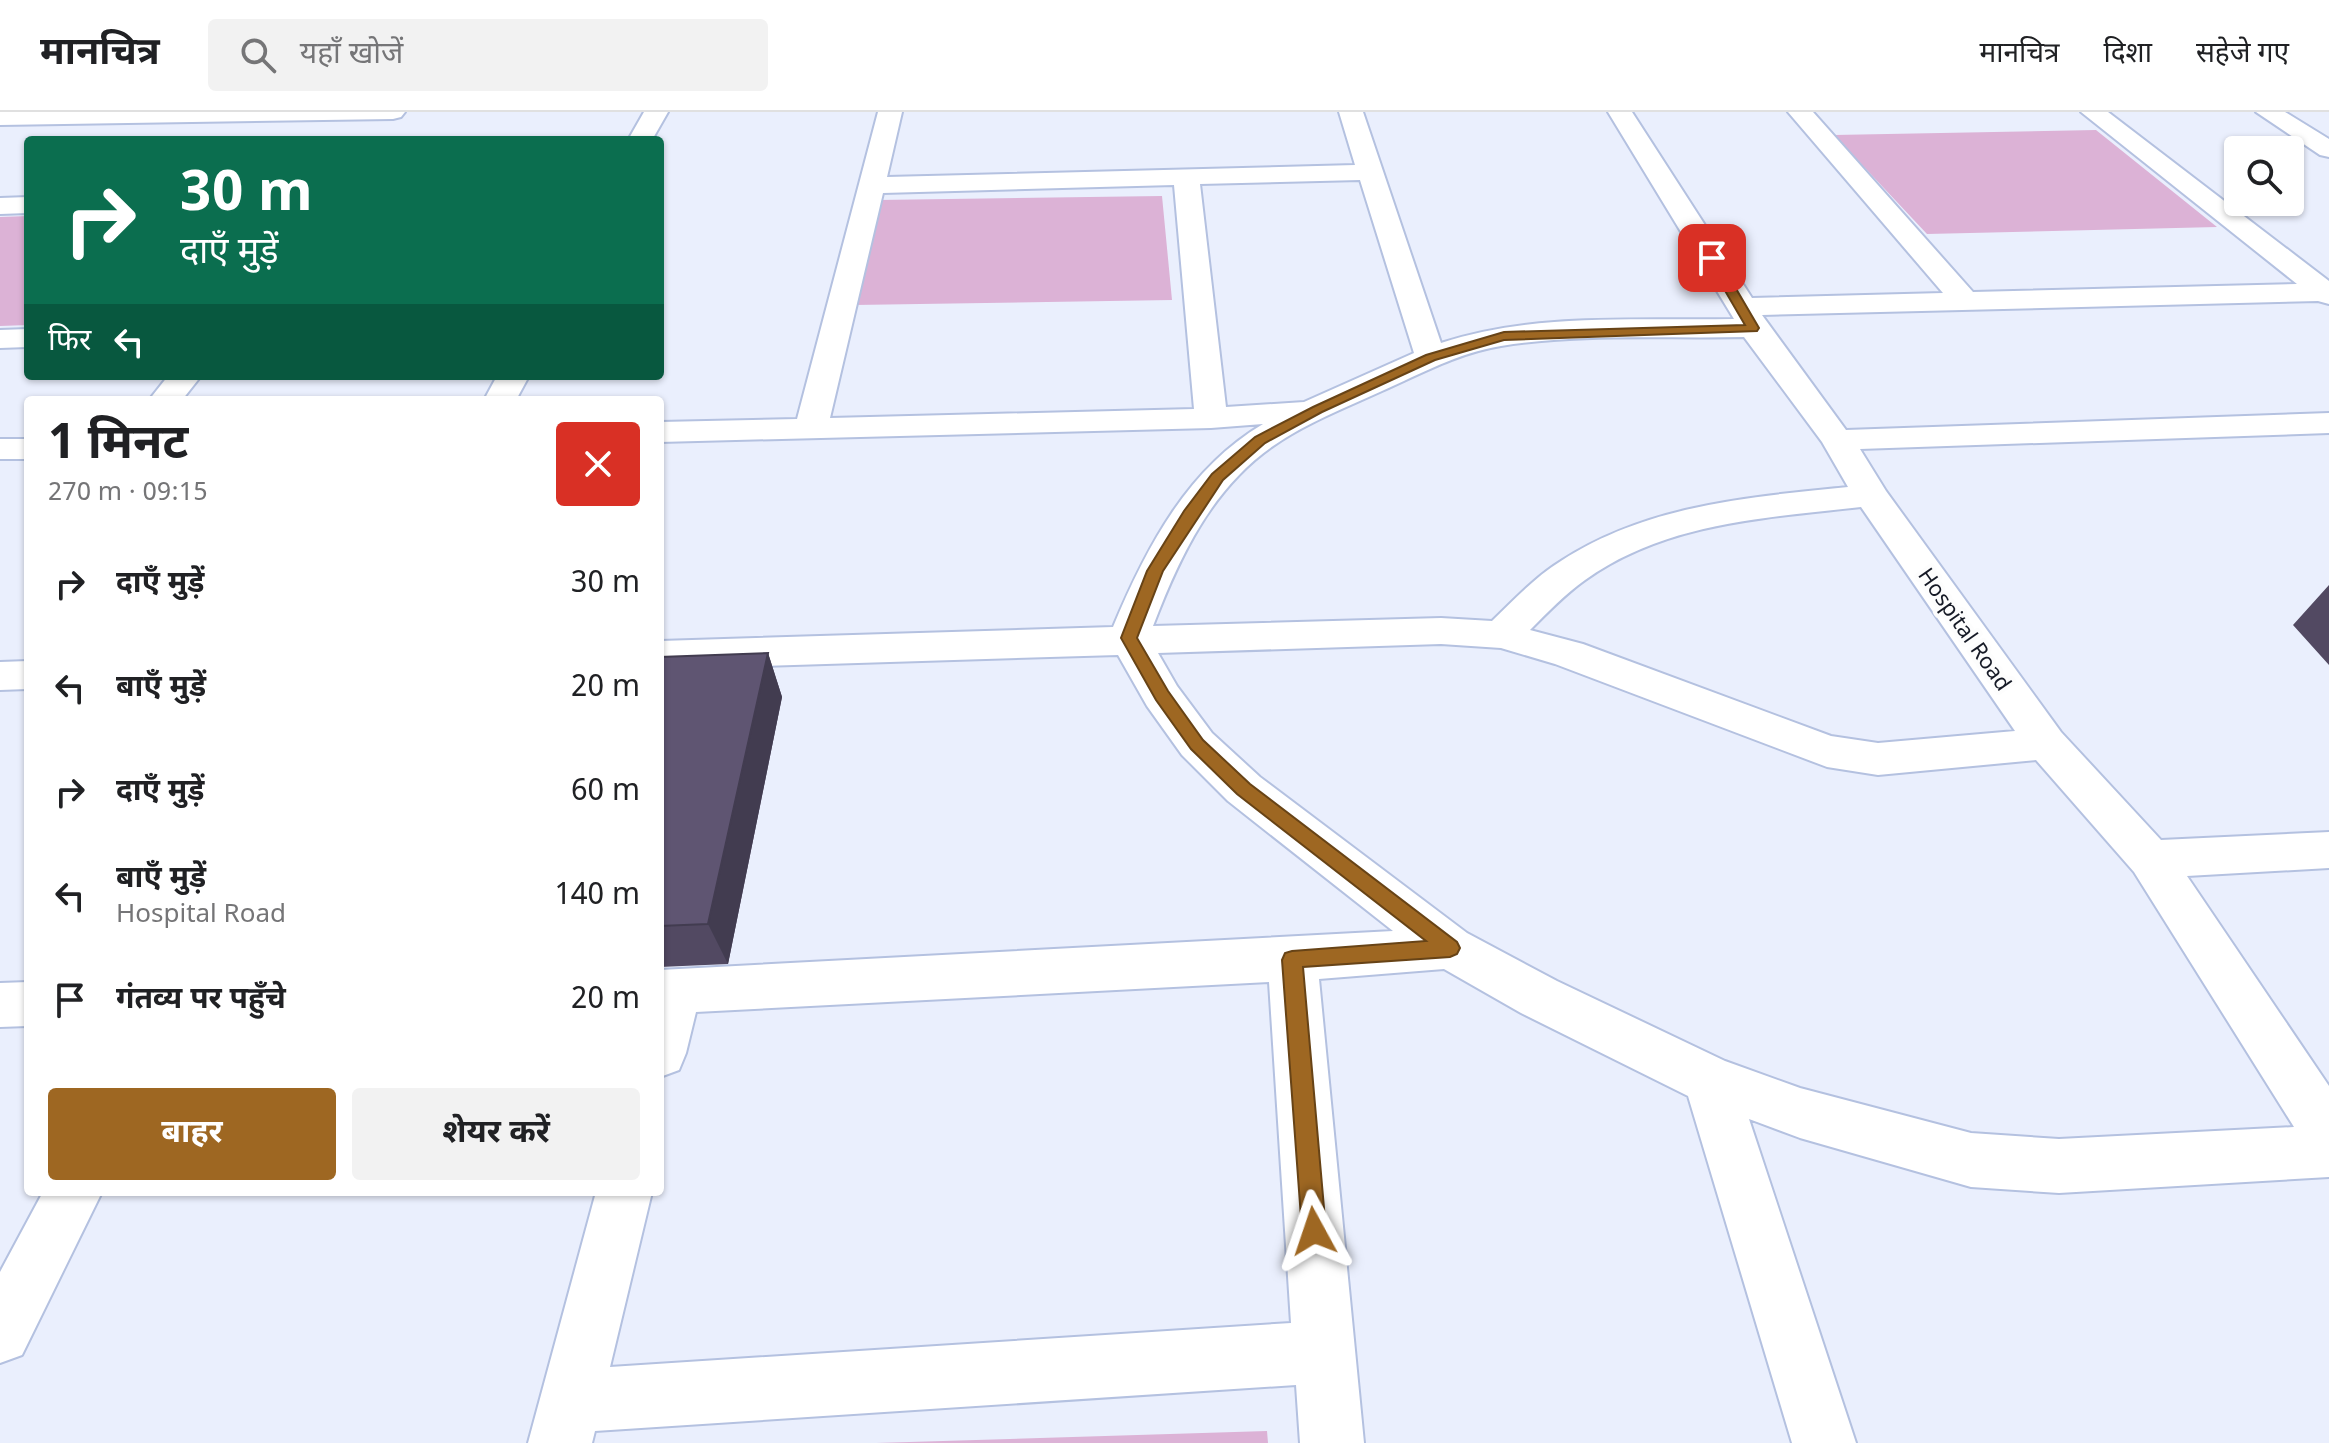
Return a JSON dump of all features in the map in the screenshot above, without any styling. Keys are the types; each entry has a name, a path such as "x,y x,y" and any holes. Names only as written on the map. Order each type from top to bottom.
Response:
{"street":[{"path":"0,118 393,112"},
{"path":"391,136 412,112"},
{"path":"642,136 656,112"},
{"path":"811,427 890,112"},
{"path":"1351,112 1431,358"},
{"name":"Hospital Road","path":"1620,112 1748,318 1837,440 1871,495 2046,743 2150,859 2329,1133"},
{"path":"1800,112 1967,303"},
{"path":"2093,112 2327,294"},
{"path":"2268,112 2329,150"},
{"path":"873,185 1370,172"},
{"path":"1186,179 1211,418"},
{"path":"0,206 24,205"},
{"path":"1129,638 1155,571 1190,515 1217,477 1260,440 1318,409 1431,358 1504,336 1967,303 2327,294"},
{"path":"0,339 24,338"},
{"path":"168,396 182,380"},
{"path":"664,432 1211,418 1318,409"},
{"path":"1837,440 2329,423"},
{"path":"0,449 24,449"},
{"path":"1501,635 1573,569 1624,542 1669,525 1719,514 1871,495"},
{"path":"664,655 1129,638 1441,631 1501,635 1569,654 1827,751 1878,759 2046,743"},
{"path":"1129,638 1162,696 1188,732 1225,771 1306,838 1450,948 1539,997 1710,1080 1800,1113 1971,1160 2059,1166 2329,1151"},
{"path":"0,676 24,675"},
{"path":"2150,859 2329,850"},
{"path":"664,1022 668,992 1292,960 1450,948"},
{"path":"1292,960 1332,1443"},
{"path":"0,1005 24,1004"},
{"path":"1710,1080 1824,1443"},
{"path":"0,1333 72,1196"},
{"path":"623,1196 565,1422 1324,1352"}],"shaded area":[{"path":"2096,130 2217,227 1927,234 1834,135"},
{"path":"1162,196 1172,300 854,305 878,200"},
{"path":"24,216 24,325 0,326 0,217"},
{"path":"1267,1431 1268,1443 876,1443"}],"building":[{"path":"768,653 708,924 664,926 664,657"}],"route":[{"path":"1314,1231 1292,960 1450,948 1244,789 1197,744 1162,696 1129,638 1155,571 1217,477 1260,440 1318,409 1431,358 1504,336 1753,328 1712,258"}]}
